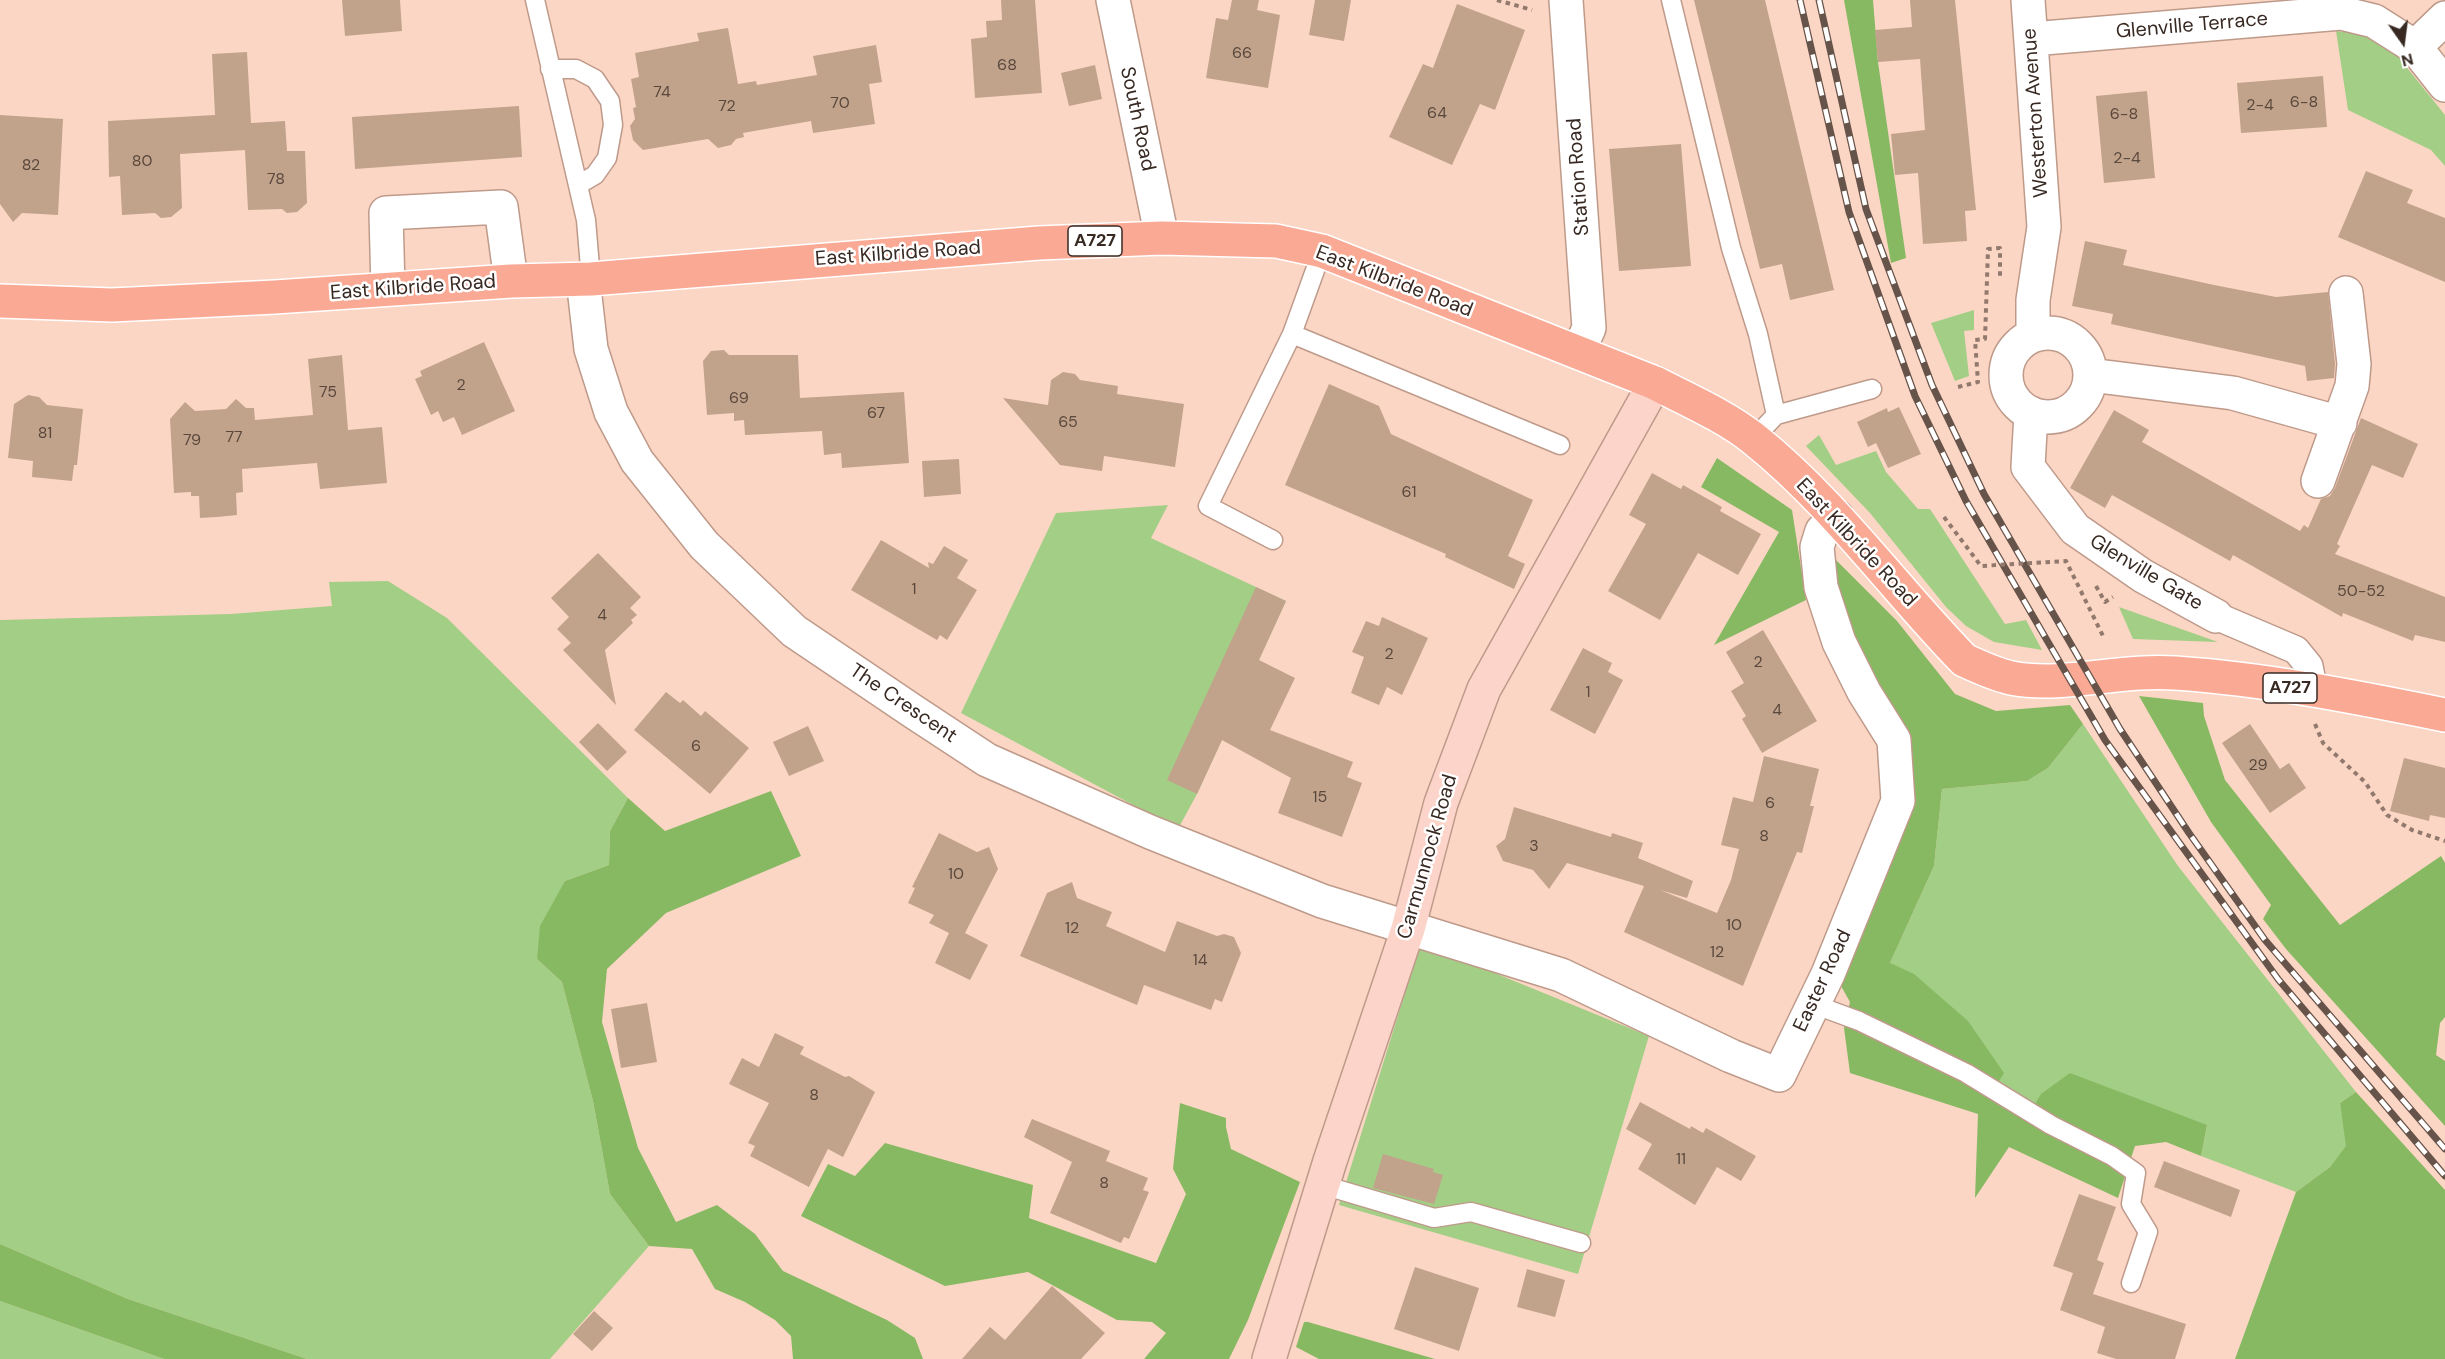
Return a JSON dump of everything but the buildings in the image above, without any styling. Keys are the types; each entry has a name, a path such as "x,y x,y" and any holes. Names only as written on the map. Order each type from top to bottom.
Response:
{"main road":[{"name":"East Kilbride Road","path":"0,301 112,305 511,281 587,279 1039,243 1162,238 1276,241 1322,251 1469,312 1655,383 1704,408 1753,439 1837,517 1964,660 1988,671 2012,678 2051,680 2133,672 2218,676 2445,715"},
{"name":"Carmunnock Road","path":"1269,1359 1323,1185 1408,929 1441,804 1484,689 1655,383"}],"street":[{"name":"South Road","path":"1113,0 1162,238"},
{"name":"Station Road","path":"1566,0 1590,328 1578,352"},
{"name":"Westerton Avenue","path":"2028,0 2044,227 2033,300 2033,335"},
{"name":"Glenville Terrace","path":"2032,39 2341,13 2374,21 2415,47 2445,85"},
{"path":"2415,47 2445,18"},
{"path":"388,289 386,213 501,207 511,281"},
{"name":"The Crescent","path":"587,279 591,349 611,412 637,461 704,545 794,631 987,760 1171,841 1322,901 1408,929"},
{"path":"2318,481 2352,387 2354,364 2346,293"},
{"path":"2047,333 2072,341 2082,350 2090,375 2081,401 2070,410 2051,416 2031,413 2018,404 2008,390 2006,374 2009,357 2019,344 2033,335 2047,333"},
{"path":"2090,375 2233,393 2340,423"},
{"name":"Glenville Gate","path":"2031,413 2028,466 2075,529 2143,576 2216,616 2296,650 2309,666 2314,692"},
{"name":"Easter Road","path":"1408,929 1561,975 1731,1056 1779,1075 1866,885 1898,801 1894,740 1864,692 1839,642 1821,587 1817,547 1822,531 1837,517"}],"lane":[{"path":"536,0 586,220 587,279"},
{"path":"1671,0 1731,248 1758,334 1776,415"},
{"path":"550,69 576,69 595,79 610,101 613,125 607,158 595,176 578,185"},
{"path":"1273,540 1208,506 1292,333 1322,251"},
{"path":"1292,333 1560,445"},
{"path":"1753,439 1776,415 1872,389"},
{"path":"1813,1004 1859,1021 1966,1073 2051,1125 2112,1156 2136,1173 2131,1204 2148,1232 2131,1284"},
{"path":"1323,1185 1434,1218 1471,1212 1581,1244"}],"path":[{"path":"1958,387 1978,382 1975,340 1985,339 1988,249 2000,248 2000,278"},
{"path":"1944,518 1981,566 2066,561 2104,638"},
{"path":"2314,692 2310,713 2323,743 2365,782 2387,815 2412,830 2445,841"}],"green space":[{"path":"1844,0 1873,0 1878,62 1906,258 1891,263"},
{"path":"2336,31 2369,35 2391,47 2445,115 2445,166 2431,150 2348,110"},
{"path":"1974,310 1974,330 1964,331 1969,376 1955,381 1931,323"},
{"path":"1819,435 1836,465 1876,451 1886,472 1918,509 1930,509 2005,624 2026,620 2042,650 1994,642 1966,626 1946,607 1870,513 1806,446"},
{"path":"1717,458 1792,510 1806,600 1714,645 1779,532 1701,487"},
{"path":"1168,505 1151,538 1286,601 1197,794 1178,829 961,713 1056,513"},
{"path":"1832,556 1897,621 1955,694 1996,711 2070,705 2083,724 2048,768 2027,781 1942,789 1934,866 1890,963 1914,974 1968,1021 2004,1073 1998,1083 2035,1104 2041,1094 2070,1073 2207,1125 2201,1156 2166,1142 2135,1146 2118,1198 2009,1147 1975,1198 1978,1114 1850,1073 1844,1028 1850,1002 1841,986 1906,738 1837,595"},
{"path":"388,581 447,618 628,798 610,831 609,865 565,881 537,959 562,982 593,1101 610,1194 649,1246 550,1359 307,1359 128,1299 0,1244 0,620 231,614 332,606 329,582"},
{"path":"2119,607 2218,642 2133,639"},
{"path":"2139,696 2203,703 2204,716 2225,780 2340,925 2441,856 2445,863 2445,1017 2440,1023 2436,1055 2445,1061 2445,1126 2286,949 2263,919 2271,905 2211,822"},
{"path":"2083,724 2178,866 2356,1092 2340,1103 2347,1146 2330,1167 2296,1192 2201,1156 2207,1125 2035,1104 1997,1083 1890,963 1934,866 1942,789 2027,781 2048,768"},
{"path":"771,791 801,856 666,913 607,969 602,1022 638,1148 676,1222 717,1205 755,1234 783,1271 887,1320 915,1338 923,1359 793,1359 791,1336 775,1320 745,1302 715,1289 692,1249 649,1246 610,1194 593,1101 562,982 537,959 540,926 565,881 609,865 610,831 628,798 665,831"},
{"path":"1431,947 1649,1036 1578,1274 1339,1205 1419,948"},
{"path":"2356,1092 2445,1190 2445,1359 2235,1359 2296,1192 2330,1167 2346,1146 2340,1103"},
{"path":"1180,1103 1226,1118 1231,1149 1300,1182 1248,1320 1229,1359 1144,1359 1166,1333 1152,1322 1117,1320 1028,1272 945,1286 801,1216 828,1164 855,1176 885,1143 1033,1185 1029,1218 1156,1263 1186,1194 1173,1169"},
{"path":"0,1244 128,1299 307,1359 164,1359 0,1301"},
{"path":"0,1301 164,1359 0,1359"},
{"path":"1304,1322 1435,1359 1319,1359 1296,1347"}],"railway":[{"path":"1800,0 1849,212 1915,396 1966,501 2105,740 2278,979 2445,1176"},
{"path":"1819,0 1866,209 1932,385 1984,494 2120,729 2189,833 2265,940 2445,1149"}]}
